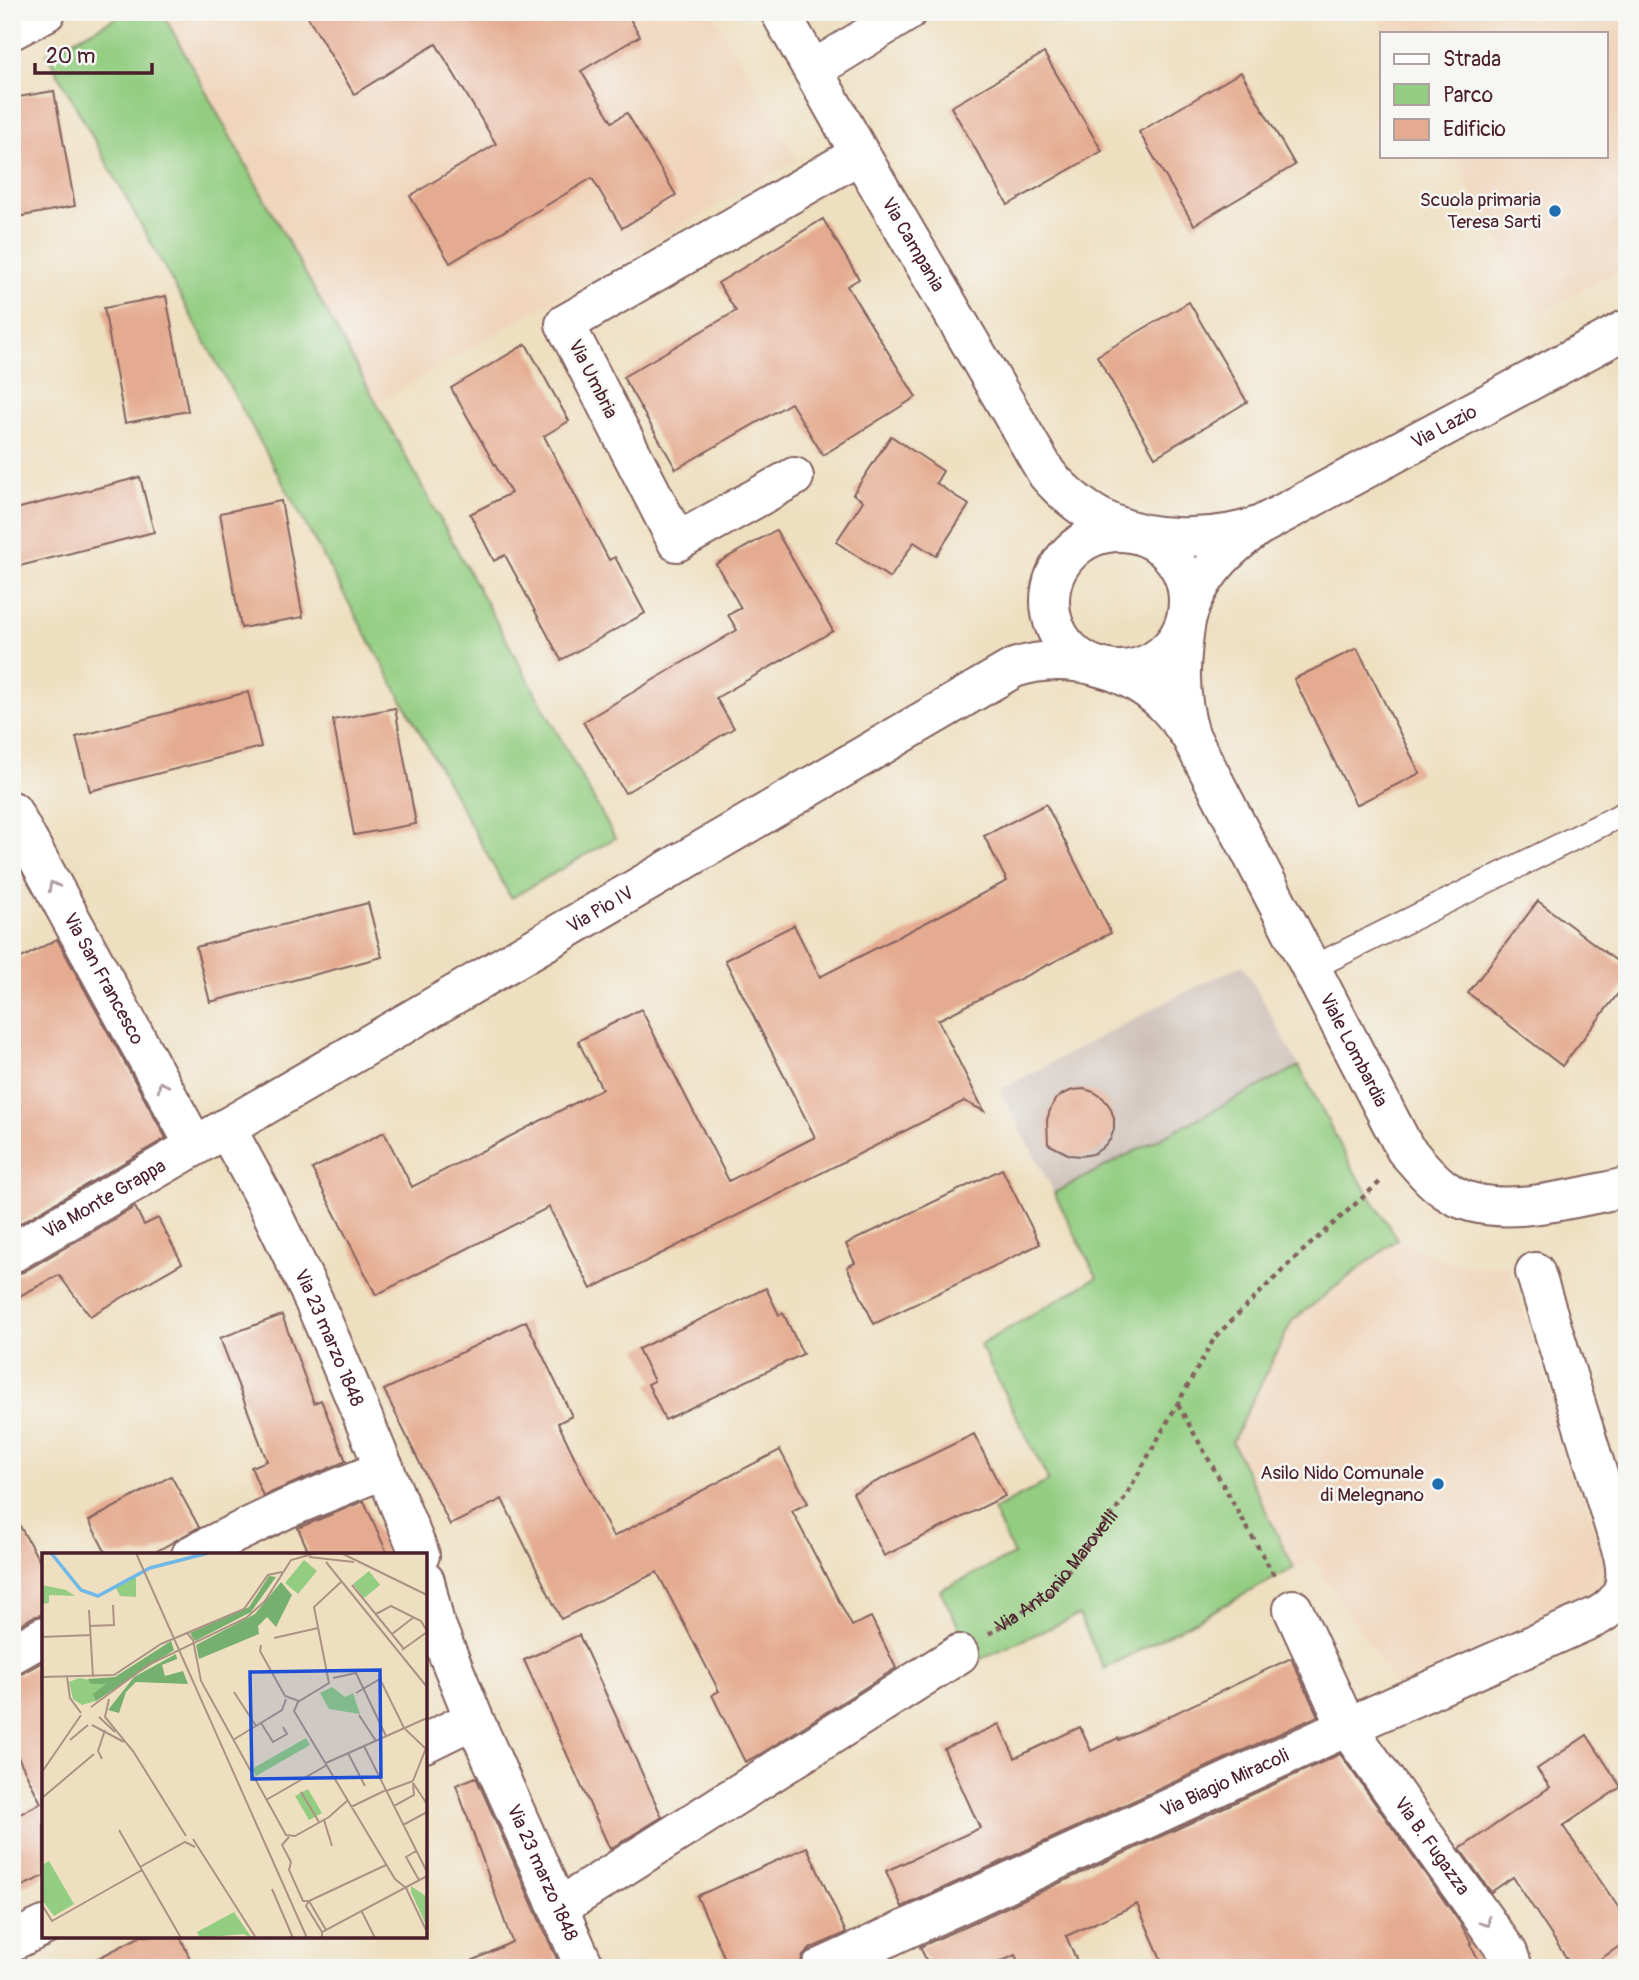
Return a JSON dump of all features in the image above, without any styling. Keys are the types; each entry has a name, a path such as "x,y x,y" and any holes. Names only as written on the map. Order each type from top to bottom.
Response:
{"street":[{"path":"12,30 46,12"},
{"name":"Via Campania","path":"780,12 1047,474 1076,503 1133,533"},
{"path":"813,70 907,12"},
{"name":"Via Umbria","path":"794,477 677,542 565,324 860,154"},
{"name":"Via Lazio","path":"1187,616 1196,594 1216,563 1261,525 1627,329"},
{"name":"Via Campania","path":"1047,474 1057,510 1058,527 1052,584"},
{"name":"Via Lazio","path":"1133,533 1202,537 1233,533 1261,525"},
{"path":"1104,533 1133,533 1146,536 1160,544 1179,564 1189,594 1187,616 1178,639 1158,659 1135,669 1104,668 1082,659 1069,649 1061,638 1051,614 1052,584 1062,562 1080,543 1104,533"},
{"name":"Via Pio IV","path":"1004,674 1037,628 1052,584"},
{"name":"Viale Lombardia","path":"1187,616 1180,674 1185,717 1191,737"},
{"name":"Via Pio IV","path":"210,1137 1004,674 1026,664 1059,660 1104,668"},
{"name":"Viale Lombardia","path":"1104,668 1128,678 1150,692 1171,710 1191,737 1405,1149 1431,1178 1448,1192 1472,1203 1500,1207 1530,1205 1627,1187"},
{"name":"Via San Francesco","path":"12,811 210,1137"},
{"name":"Via Monte Grappa","path":"12,1253 210,1137"},
{"name":"Via 23 marzo 1848","path":"210,1137 267,1203 309,1290 418,1553"},
{"name":"Via Biagio Miracoli","path":"821,1968 1347,1727 1598,1616 1618,1601 1623,1591 1626,1570 1623,1555 1535,1272"},
{"path":"195,1553 286,1509 385,1469"},
{"name":"Via 23 marzo 1848","path":"427,1590 434,1620 474,1719 585,1968"},
{"name":"Via B. Fugazza","path":"1293,1609 1347,1727 1508,1953 1513,1968"},
{"path":"12,1654 42,1637"},
{"path":"558,1908 959,1654"},
{"path":"427,1742 474,1719"},
{"path":"12,1941 42,1927"}],"lane":[{"path":"1312,968 1627,812"}],"path":[{"name":"Via Antonio Marovelli","path":"959,1654 1051,1592 1123,1501 1215,1337 1295,1258 1384,1178"},
{"path":"1177,1405 1293,1609"}],"shaded area":[{"path":"162,12 716,12 715,17 796,160 376,403"},
{"name":"Scuola primaria Teresa Sarti","path":"1374,12 1627,12 1627,265 1540,314 1454,158 1608,158 1608,32 1385,32"},
{"path":"1243,965 1299,1066 1054,1193 1000,1090 1185,992"},
{"path":"1397,1239 1434,1257 1461,1265 1508,1265 1615,1591 1398,1689 1313,1559 1294,1568 1232,1442 1292,1321"}],"green space":[{"path":"127,12 162,12 615,838 511,898 47,54"},
{"path":"1299,1066 1351,1166 1397,1239 1292,1321 1232,1442 1294,1568 1104,1669 1079,1615 976,1661 940,1590 1014,1555 993,1510 1049,1481 980,1345 1097,1277 1054,1193"}],"building":[{"path":"305,12 626,12 640,36 581,71 612,122 627,113 676,195 622,228 592,178 450,263 410,196 496,144 436,44 354,94"},
{"path":"1044,53 1102,151 1008,205 951,107"},
{"path":"1241,72 1295,165 1194,225 1139,132"},
{"path":"54,91 75,206 12,218 12,98"},
{"path":"823,219 859,279 847,286 916,397 823,455 791,403 676,469 623,377 736,311 718,283"},
{"path":"166,296 188,411 125,423 104,308"},
{"path":"1189,302 1247,402 1155,457 1097,356"},
{"path":"526,344 569,421 544,436 609,560 615,557 645,613 561,660 505,555 494,561 470,514 511,493 451,388"},
{"path":"891,436 943,471 936,483 969,505 936,556 914,542 890,578 836,542 863,501 853,494"},
{"path":"140,477 154,532 12,568 12,510"},
{"path":"281,501 303,617 241,628 220,513"},
{"path":"776,530 833,631 716,698 734,728 625,793 583,722 737,630 728,615 741,608 716,564"},
{"path":"1357,648 1420,773 1356,805 1294,679"},
{"path":"248,692 261,747 90,791 76,737"},
{"path":"395,708 416,824 354,835 333,720"},
{"path":"1046,804 1111,933 938,1020 984,1111 964,1101 591,1289 549,1207 376,1295 312,1169 384,1132 412,1187 602,1089 578,1041 641,1009 729,1181 815,1137 725,960 794,925 820,977 1007,881 984,836"},
{"path":"1538,901 1627,969 1627,982 1562,1066 1468,993"},
{"path":"368,903 382,957 210,1002 196,947"},
{"path":"57,939 166,1138 12,1228 12,963"},
{"path":"1084,1089 1103,1098 1110,1107 1114,1129 1110,1140 1093,1154 1070,1155 1048,1144 1047,1120 1055,1100 1073,1090"},
{"path":"1002,1169 1040,1244 874,1324 847,1267 855,1263 846,1244"},
{"path":"135,1207 144,1225 158,1218 182,1263 90,1316 59,1275 12,1300 12,1275 23,1272"},
{"path":"766,1288 779,1315 783,1313 803,1354 665,1420 648,1384 654,1381 638,1349"},
{"path":"282,1315 314,1403 321,1400 346,1461 263,1496 251,1467 267,1461 220,1338"},
{"path":"526,1321 572,1416 558,1423 613,1537 780,1450 808,1503 792,1511 852,1626 871,1617 896,1668 745,1762 712,1695 719,1691 657,1572 561,1619 502,1499 450,1525 384,1390"},
{"path":"974,1434 1005,1496 884,1556 853,1493"},
{"path":"171,1476 199,1527 154,1553 106,1553 89,1521"},
{"path":"364,1501 387,1553 309,1553 298,1528"},
{"path":"12,1512 42,1565 42,1615 12,1629"},
{"path":"579,1635 662,1817 610,1849 524,1660"},
{"path":"1291,1658 1318,1716 902,1907 886,1871 980,1828 944,1749 999,1724 1015,1758 1080,1727 1091,1751"},
{"path":"42,1662 42,1877 12,1891 12,1818 41,1803 12,1745 12,1676"},
{"path":"1587,1735 1621,1787 1563,1826 1627,1920 1627,1941 1587,1968 1573,1968 1513,1877 1491,1892 1460,1849 1550,1787 1537,1769"},
{"path":"1340,1754 1460,1923 1482,1968 1165,1968 1137,1904 1066,1936 1080,1968 1021,1968 1015,1955 987,1968 930,1968 920,1947"},
{"path":"476,1777 561,1968 457,1968 512,1942 456,1785"},
{"path":"807,1847 846,1933 811,1948 803,1956 799,1968 729,1968 697,1896"},
{"path":"137,1938 181,1938 194,1968 79,1968"}],"place":[{"name":"Scuola primaria Teresa Sarti","path":"1555,211"},
{"name":"Asilo Nido Comunale di Melegnano","path":"1438,1484"}]}
